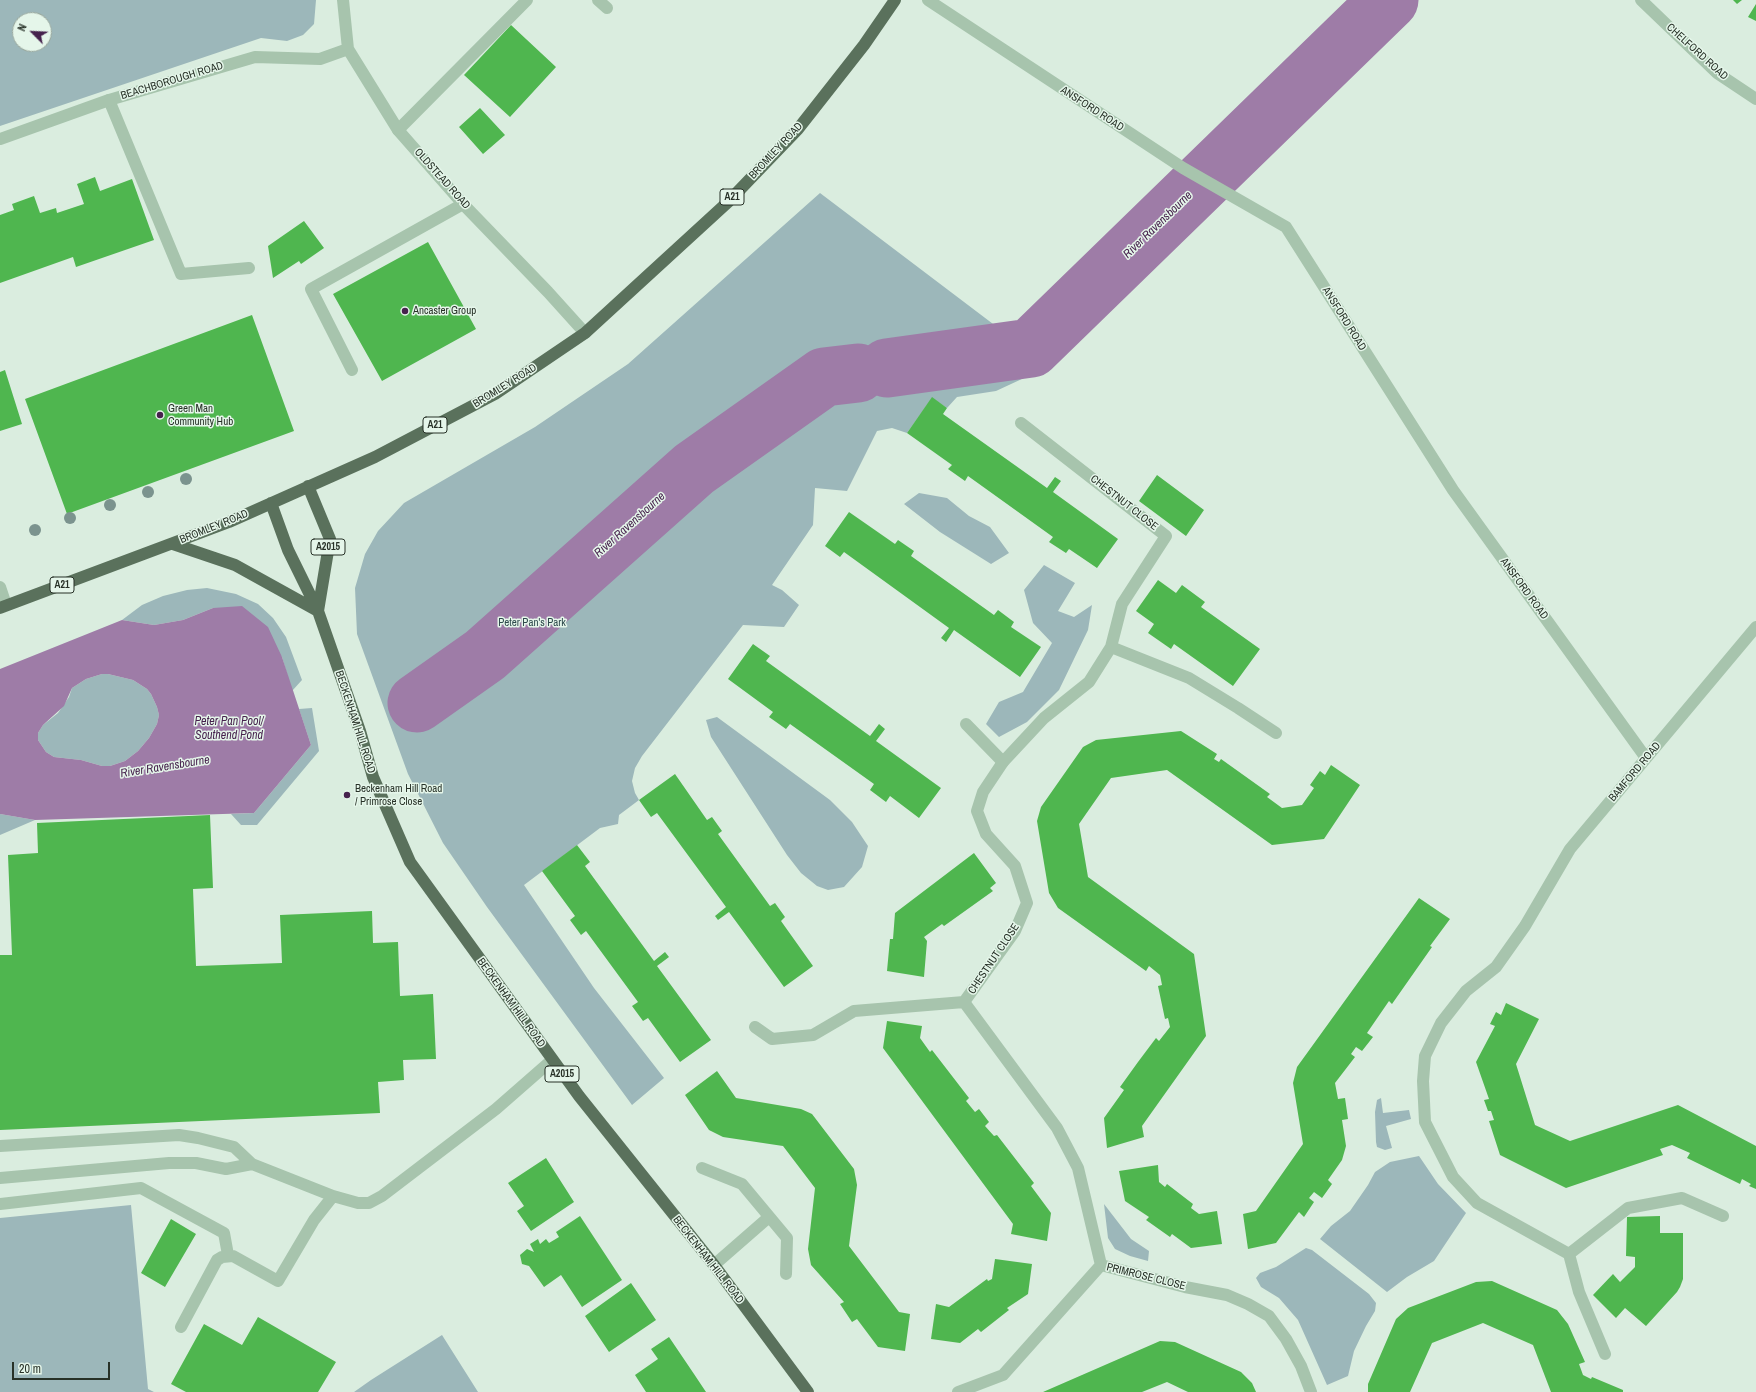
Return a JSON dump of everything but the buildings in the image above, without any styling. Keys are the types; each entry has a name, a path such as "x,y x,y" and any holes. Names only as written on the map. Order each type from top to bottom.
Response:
{"main road":[{"name":"BROMLEY ROAD","path":"3,606 173,544 375,457 495,394 585,333 728,202 798,129 864,45 894,0"},
{"name":"BECKENHAM HILL ROAD","path":"308,486 330,539 318,611"},
{"name":"BECKENHAM HILL ROAD","path":"271,503 288,550 318,611 360,731 373,777 410,862 583,1102 714,1265 808,1392"},
{"path":"173,544 235,565 318,611"}],"street":[{"name":"OLDSTEAD ROAD","path":"343,0 348,50 398,130 463,204 548,292 585,333"},
{"path":"398,130 527,0"},
{"name":"ANSFORD ROAD","path":"928,0 1183,168 1286,227 1453,490 1646,758"},
{"name":"CHELFORD ROAD","path":"1641,0 1717,73 1756,99"},
{"name":"BEACHBOROUGH ROAD","path":"0,139 109,100 255,57 320,59 348,50"},
{"path":"109,100 181,274 249,268"},
{"path":"352,370 311,289 463,204"},
{"name":"CHESTNUT CLOSE","path":"755,1027 772,1040 813,1035 854,1011 964,1002 1015,931 1027,903 1015,866 986,834 977,811 983,792 1003,762 1044,718 1088,682 1111,647 1122,604 1166,536 1021,423"},
{"path":"0,587 3,606"},
{"name":"BAMFORD ROAD","path":"1569,1254 1477,1203 1453,1177 1425,1122 1423,1081 1426,1056 1441,1023 1466,991 1496,967 1525,926 1570,849 1756,627"},
{"path":"1111,647 1189,678 1276,733"},
{"path":"966,724 1003,762"},
{"name":"CHESTNUT CLOSE","path":"964,1002 1057,1128 1078,1168 1101,1266"},
{"path":"0,1146 179,1135 234,1147 252,1164 333,1196 358,1203 369,1203 382,1196 496,1109 552,1060"},
{"path":"0,1178 169,1163 196,1163 226,1169 252,1164"},
{"path":"702,1168 742,1184 787,1238 786,1274"},
{"path":"0,1204 141,1188 224,1233 228,1255"},
{"path":"181,1327 217,1260 228,1255 232,1256 278,1281 314,1220 333,1196"},
{"path":"1606,1354 1579,1292 1569,1254 1628,1208 1682,1198 1723,1216"},
{"path":"714,1265 769,1217"},
{"name":"PRIMROSE CLOSE","path":"958,1392 1003,1375 1101,1266 1185,1287 1227,1295 1248,1304 1269,1316 1286,1339 1301,1366 1311,1392"}],"green space":[{"path":"0,0 316,0 314,24 303,35 287,41 261,38 0,126"},
{"name":"Peter Pan's Park","path":"820,193 1038,358 1024,378 996,391 957,397 947,408 932,398 907,433 892,428 877,431 847,491 815,488 813,525 772,585 782,590 799,605 784,627 743,625 642,756 635,768 632,781 635,793 639,800 619,815 618,824 600,828 524,885 594,988 664,1078 632,1105 487,907 443,843 408,774 357,634 355,588 365,554 378,531 404,503 535,427 628,364"},
{"path":"919,493 947,498 969,516 990,527 1009,553 991,564 940,532 904,504"},
{"path":"1044,565 1075,583 1058,611 1074,617 1092,605 1088,630 1059,690 1027,722 999,737 986,724 999,702 1023,692 1052,643 1033,623 1024,590"},
{"path":"207,588 236,594 258,604 273,618 286,637 302,680 292,691 282,657 213,608 183,620 154,625 122,620 142,605 163,596 187,590"},
{"path":"102,674 133,680 147,689 151,694 159,715 157,724 149,738 138,751 125,761 110,766 102,766 81,760 54,757 46,752 38,740 38,733 43,725 58,713 69,697 72,688 86,679"},
{"path":"312,708 319,751 257,825 241,825 231,814 254,813 311,745 299,709"},
{"path":"717,717 830,800 852,822 868,846 862,867 844,887 828,890 817,886 801,873 787,855 711,737 706,720"},
{"path":"0,814 35,820 0,835"},
{"path":"1381,1098 1383,1113 1409,1110 1411,1119 1386,1126 1392,1148 1385,1150 1377,1147 1376,1142 1375,1112 1377,1100"},
{"path":"1419,1156 1438,1184 1466,1213 1434,1261 1407,1277 1387,1292 1320,1239 1331,1226 1350,1211 1375,1172 1390,1162"},
{"path":"1104,1204 1131,1239 1149,1251 1148,1261 1130,1256 1115,1249 1108,1238"},
{"path":"131,1205 148,1389 154,1392 0,1392 0,1218"},
{"path":"1306,1248 1312,1250 1369,1294 1376,1303 1375,1311 1354,1351 1348,1376 1327,1385 1298,1320 1279,1298 1261,1287 1256,1278 1260,1273 1276,1267"},
{"path":"442,1335 478,1392 354,1392 371,1380"}],"water":[{"name":"Peter Pan Pool/ Southend Pond","path":"242,606 268,627 282,657 311,745 254,813 35,820 0,814 0,669 122,620 154,625 183,620 213,608","holes":["102,674 133,680 147,689 151,694 159,715 157,724 149,738 138,751 125,761 110,766 102,766 81,760 54,757 46,752 38,740 38,733 43,725 64,706 72,688 86,679"]}],"waterway":[{"name":"River Ravensbourne","path":"887,368 1031,348 1389,0"},
{"name":"River Ravensbourne","path":"417,703 485,655 694,469 824,377 858,373"}],"place":[{"name":"Ancaster Group","path":"405,311"},
{"name":"Green Man Community Hub","path":"160,415"},
{"name":"Beckenham Hill Road / Primrose Close","path":"347,795"}]}
